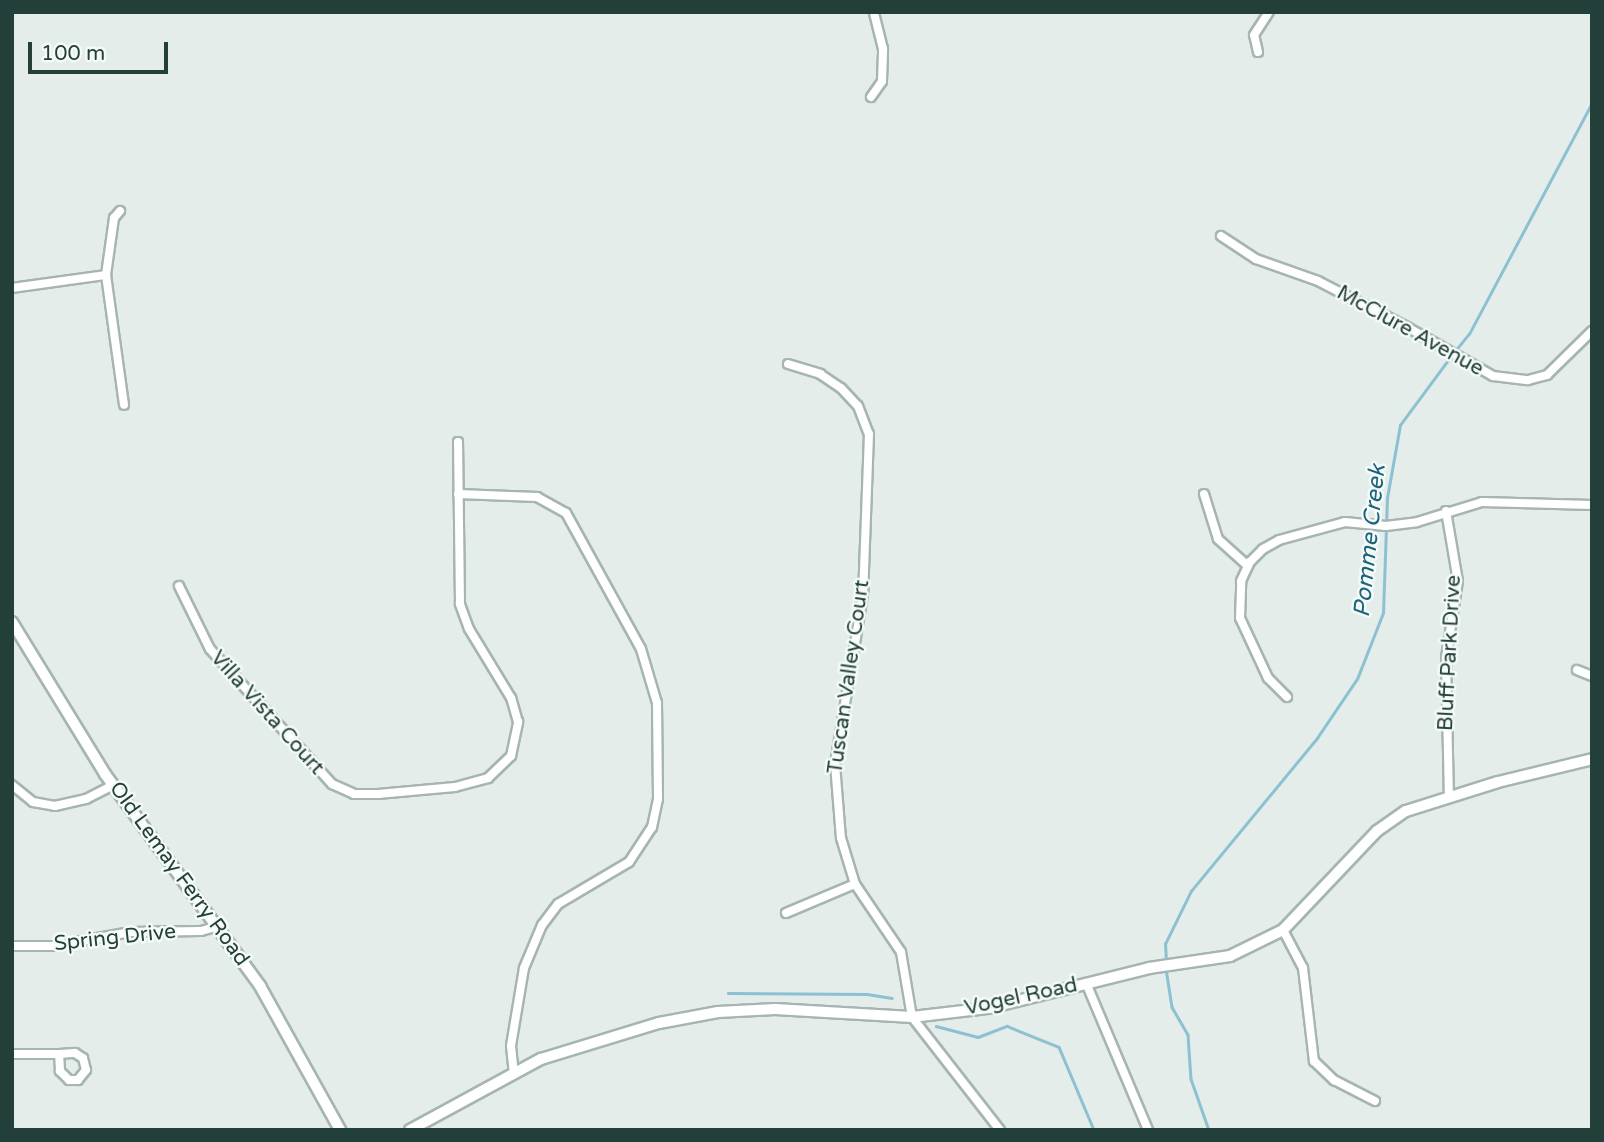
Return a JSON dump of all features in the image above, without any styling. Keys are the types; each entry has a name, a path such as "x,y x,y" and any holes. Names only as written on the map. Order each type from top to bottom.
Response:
{"main road":[{"name":"Old Lemay Ferry Road","path":"12,622 52,694 114,785 218,926 276,1012 340,1130"}],"street":[{"path":"871,97 882,82 883,49 874,12"},
{"path":"1258,52 1254,35 1269,12"},
{"path":"120,211 114,218 106,275 124,405"},
{"name":"McClure Avenue","path":"1221,236 1256,259 1318,281 1493,376 1528,380 1547,376 1592,331"},
{"path":"12,288 106,275"},
{"name":"Tuscan Valley Court","path":"788,364 820,374 841,388 858,405 869,434 863,595 835,764 836,812 855,884 901,952 912,1017"},
{"name":"Villa Vista Court","path":"179,586 210,649 332,784 366,795 477,782 497,772 511,756 518,722 511,698 462,610 457,572 458,442"},
{"path":"458,494 537,497 566,513 641,649 657,703 657,799 652,827 629,862 558,904 542,925 524,968 511,1046 514,1074"},
{"path":"1205,494 1218,539 1248,566"},
{"path":"1287,697 1268,678 1240,618 1238,601 1248,566 1279,540 1345,522 1386,526 1418,522 1446,511 1482,502 1592,505"},
{"name":"Bluff Park Drive","path":"1446,511 1458,581 1446,658 1449,796"},
{"path":"1577,670 1592,676"},
{"name":"Vogel Road","path":"410,1130 514,1074 607,1035 718,1012 775,1009 912,1017 989,1007 1149,968 1247,951 1283,930 1387,822 1449,796 1592,759"},
{"path":"12,786 33,802 55,806 86,799 114,785"},
{"path":"786,913 855,884"},
{"name":"Spring Drive","path":"12,946 54,946 131,932 201,931 218,926"},
{"path":"1283,930 1303,968 1314,1062 1334,1080 1375,1101"},
{"path":"1086,983 1148,1130"},
{"path":"912,1017 1000,1130"},
{"path":"12,1054 59,1054"}],"waterway":[{"name":"Pomme Creek","path":"1455,351 1469,334 1592,103"},
{"name":"Pomme Creek","path":"1166,962 1165,944 1191,891 1317,738 1357,679 1383,613 1387,498 1400,425 1451,356"},
{"name":"Pomme Creek","path":"1166,969 1172,1007 1188,1035 1191,1079 1209,1130"},
{"path":"728,993 867,994 892,998"},
{"path":"936,1026 978,1037 1007,1026 1059,1047 1094,1130"}]}
